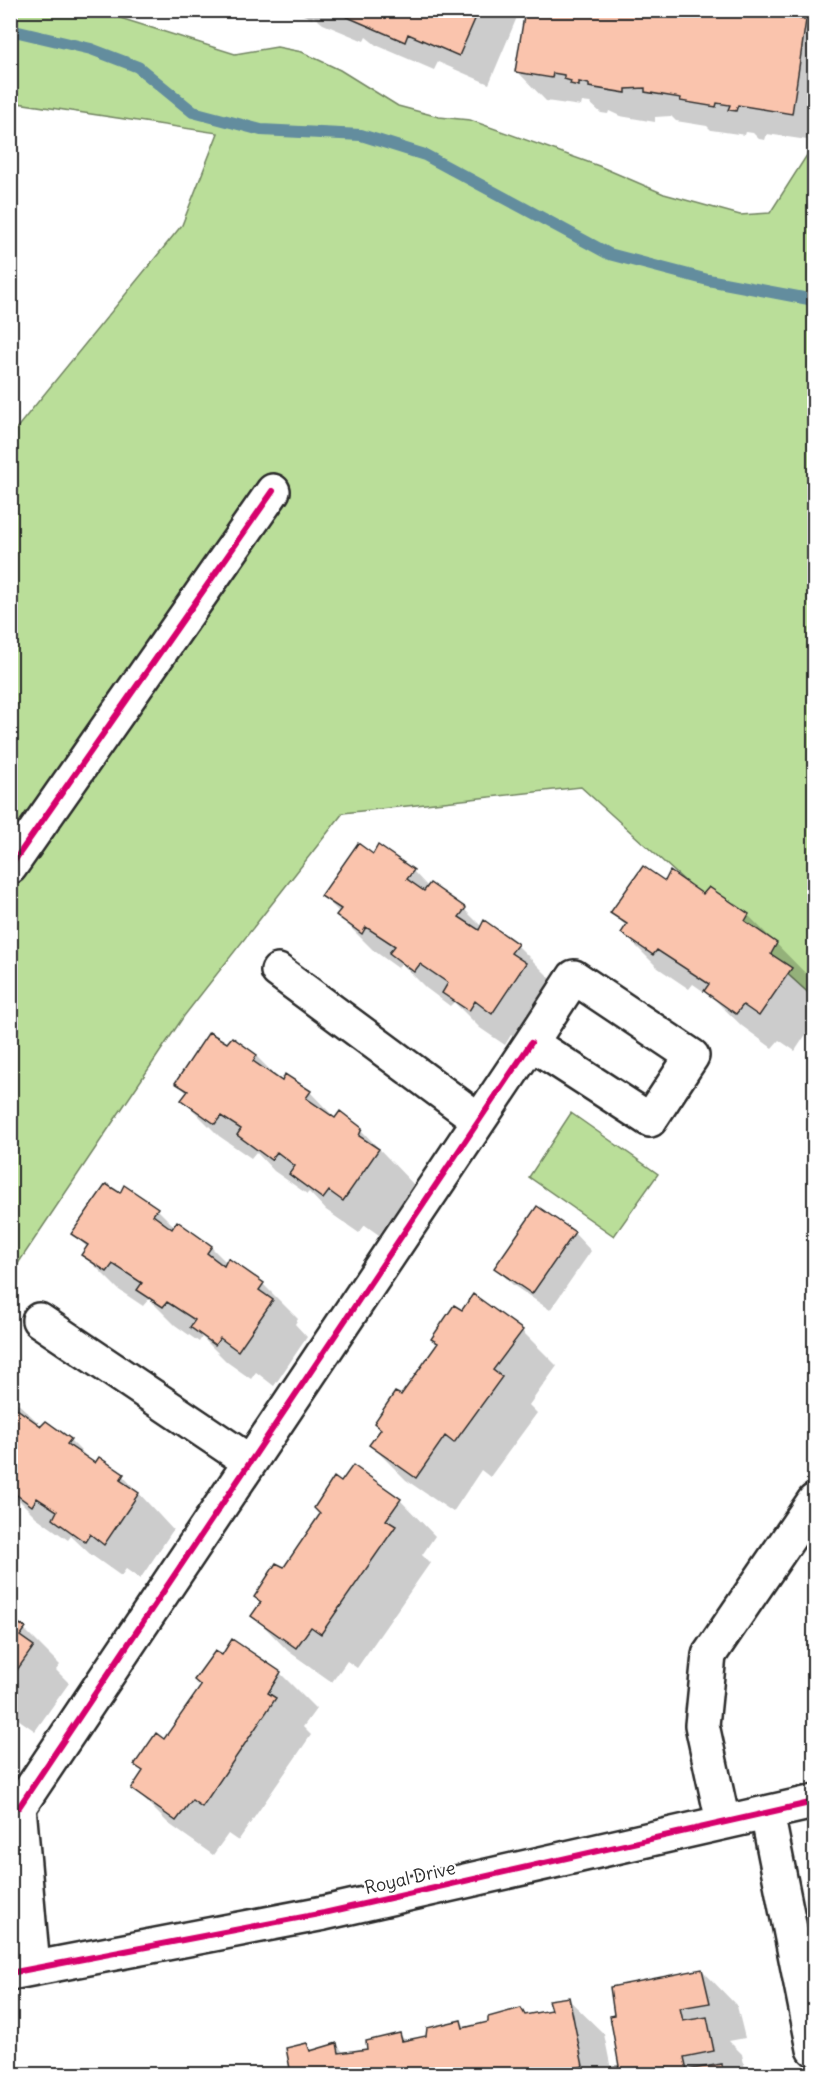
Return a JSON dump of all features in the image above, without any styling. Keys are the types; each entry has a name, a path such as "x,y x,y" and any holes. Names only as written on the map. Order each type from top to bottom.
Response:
{"street":[{"path":"10,867 273,491"},
{"path":"278,972 479,1120"},
{"path":"22,1971 15,1804 250,1462 574,977 692,1056 650,1120 531,1043"},
{"path":"39,1320 250,1462"},
{"path":"723,1822 702,1725 709,1655 814,1501"},
{"name":"Royal Drive","path":"22,1971 324,1913 814,1802"},
{"path":"767,1813 814,2049"}],"green space":[{"path":"11,11 98,11 235,54 277,47 302,52 340,70 398,106 439,117 470,120 599,166 664,194 740,215 770,213 814,144 814,998 581,787 343,813 184,1016 11,1274 11,435 182,225 218,133 11,102"},
{"path":"571,1113 658,1174 614,1236 529,1177"}],"building":[{"path":"341,10 479,10 459,56 408,34 405,42 345,16 346,13"},
{"path":"525,10 738,10 738,13 750,14 751,10 792,10 791,17 806,20 792,114 738,105 736,111 728,110 730,105 717,103 716,107 680,101 681,98 645,92 645,88 626,89 626,93 589,87 589,84 579,82 579,86 570,84 571,81 564,79 564,75 553,73 552,78 515,72"},
{"path":"358,843 373,854 378,845 414,870 407,879 424,891 430,883 466,908 459,917 479,930 484,920 518,944 511,953 526,963 492,1014 475,1001 469,1011 442,993 448,983 420,964 414,972 389,953 395,946 366,927 362,934 336,915 341,909 321,896"},
{"path":"643,866 665,881 670,871 703,894 709,887 749,914 745,921 777,943 771,954 792,968 759,1016 743,1005 736,1014 704,991 709,984 657,950 653,955 621,933 627,924 610,913"},
{"path":"209,1032 227,1043 232,1037 257,1055 253,1061 282,1081 285,1074 311,1091 306,1098 335,1118 340,1111 362,1128 359,1136 379,1149 343,1201 329,1191 323,1199 289,1174 295,1166 277,1152 271,1160 237,1135 241,1129 221,1116 215,1124 181,1100 188,1091 175,1083"},
{"path":"106,1184 120,1193 124,1185 158,1208 153,1215 172,1229 177,1221 212,1246 207,1253 224,1266 228,1258 264,1283 259,1290 273,1300 238,1351 220,1338 215,1345 190,1327 195,1320 167,1302 163,1307 137,1290 142,1283 113,1264 107,1272 81,1255 88,1245 71,1234"},
{"path":"537,1206 575,1232 532,1294 494,1268"},
{"path":"473,1294 523,1330 493,1370 502,1377 454,1443 445,1436 416,1478 369,1445 381,1429 374,1423 395,1392 401,1395 438,1343 431,1339 454,1305 462,1310"},
{"path":"10,1395 17,1399 13,1406 41,1426 46,1421 71,1439 67,1444 95,1463 99,1457 124,1474 120,1480 139,1493 104,1545 90,1534 85,1542 53,1519 57,1511 37,1498 32,1506 10,1490"},
{"path":"353,1465 401,1499 386,1520 396,1526 321,1634 311,1627 296,1648 251,1616 261,1602 254,1597 276,1563 284,1567 320,1514 314,1508 334,1477 341,1482"},
{"path":"10,1618 26,1628 20,1636 34,1646 10,1680"},
{"path":"232,1639 281,1672 268,1693 276,1698 202,1807 192,1800 176,1821 131,1789 143,1771 134,1765 156,1733 164,1739 201,1686 194,1680 215,1651 222,1655"},
{"path":"702,1969 710,2003 680,2008 683,2021 707,2017 714,2051 684,2057 687,2070 722,2064 723,2074 613,2074 611,2067 619,2066 610,2016 614,2015 610,1987"},
{"path":"569,1997 583,2066 566,2071 567,2074 291,2074 286,2048 307,2043 310,2051 337,2043 339,2053 367,2049 366,2041 400,2033 402,2041 426,2036 427,2028 461,2020 463,2028 488,2022 488,2017 521,2008 525,2015 551,2010 548,2000"}],"waterway":[{"path":"10,30 91,49 138,67 193,112 261,130 361,135 425,155 609,254 708,280 814,300"}],"cycle path":[{"path":"10,867 273,491"},
{"path":"19,1807 531,1043"},
{"path":"10,1973 324,1913 814,1802"}]}
